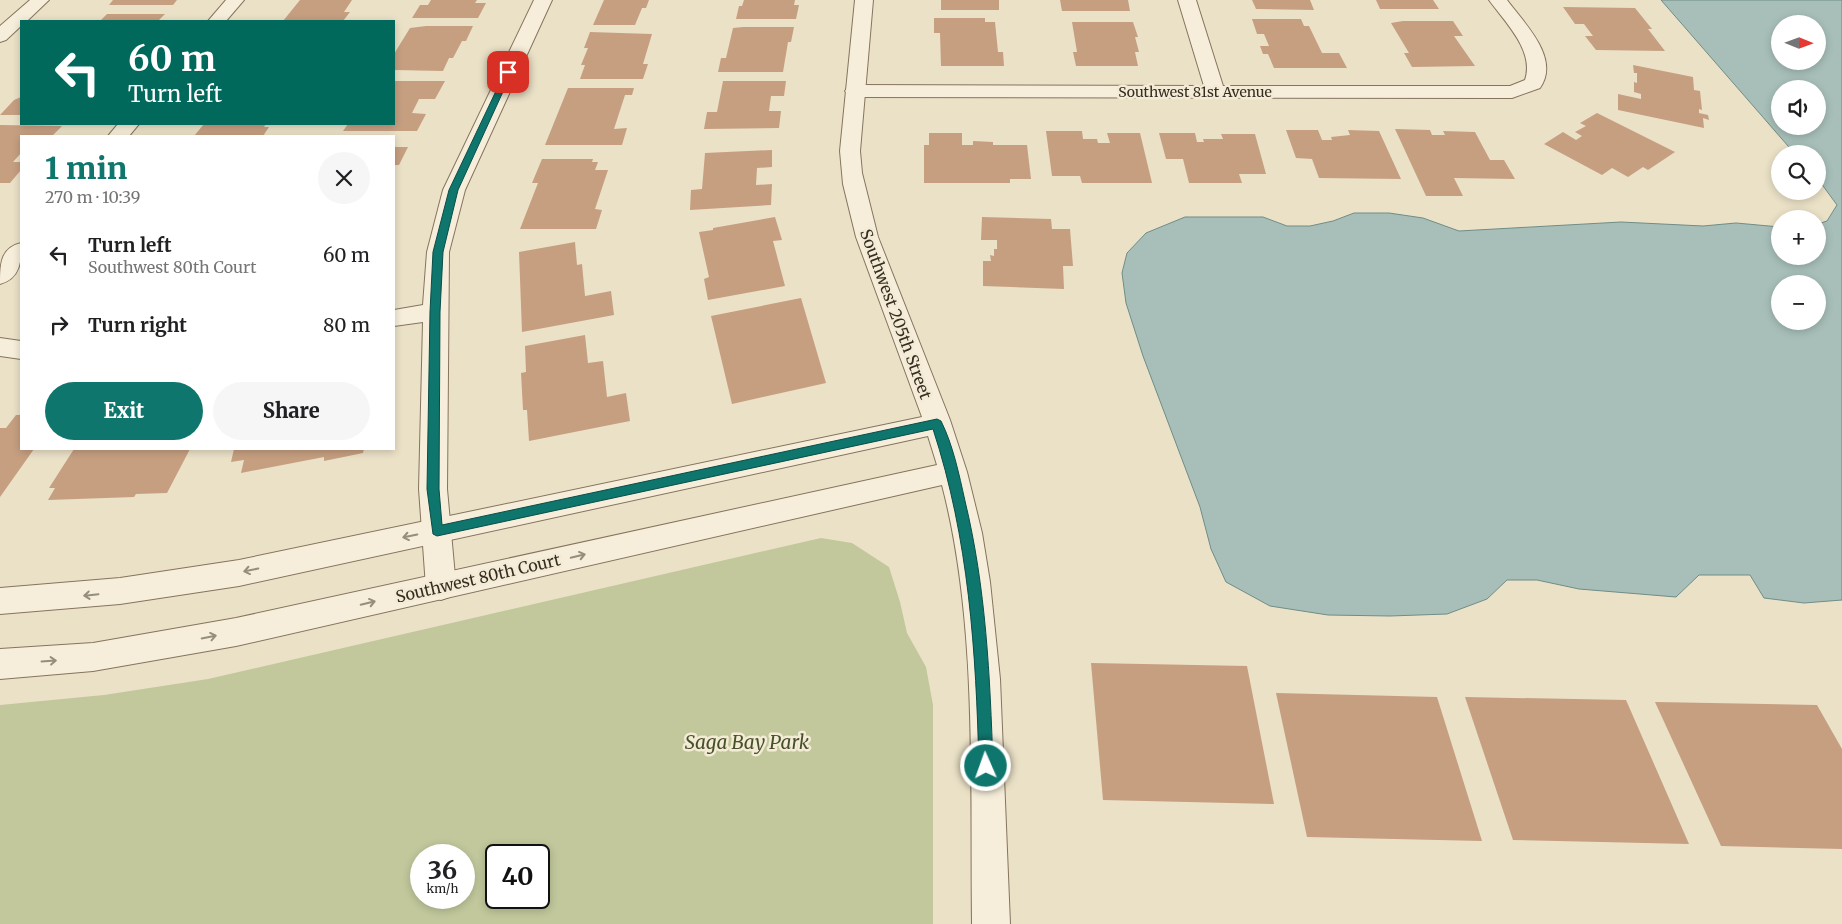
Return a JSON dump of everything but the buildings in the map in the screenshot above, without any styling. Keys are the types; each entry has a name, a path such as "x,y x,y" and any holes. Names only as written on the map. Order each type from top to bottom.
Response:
{"street":[{"path":"0,36 40,0"},
{"path":"217,20 235,0"},
{"path":"441,587 433,489 435,312 438,252 454,190 543,0"},
{"name":"Southwest 205th Street","path":"864,0 855,91 851,173 858,210 953,472 967,532 984,677 991,924"},
{"path":"1187,0 1216,93"},
{"name":"Southwest 81st Avenue","path":"855,91 1512,92 1533,84 1538,68 1536,55 1498,0"},
{"path":"119,135 128,125"},
{"path":"0,276 20,251"},
{"path":"395,318 435,312"},
{"path":"0,346 20,350"},
{"path":"0,601 66,597 152,588 239,573 937,424"},
{"name":"Southwest 80th Court","path":"0,664 74,659 146,649 276,624 953,472"}],"green space":[{"name":"Saga Bay Park","path":"821,538 852,543 889,567 907,633 926,667 933,705 933,924 0,924 0,705 104,695 208,679"}],"water":[{"path":"1661,0 1842,0 1842,600 1804,603 1764,598 1750,575 1699,575 1676,597 1579,589 1537,580 1507,580 1487,599 1447,614 1390,616 1328,615 1270,606 1226,582 1211,549 1200,507 1143,356 1126,303 1122,273 1127,253 1146,233 1185,217 1263,217 1287,226 1310,226 1333,221 1354,213 1389,213 1423,218 1459,231 1621,222 1703,226 1736,223 1771,226 1771,265 1826,265 1826,221 1837,205 1826,190 1826,145 1787,145 1778,135 1826,135 1826,80 1771,80 1771,126"}],"route":[{"path":"508,72 462,169 448,206 438,252 435,281 433,489 437,531 937,424 953,472 967,532 984,677 986,766"}]}
